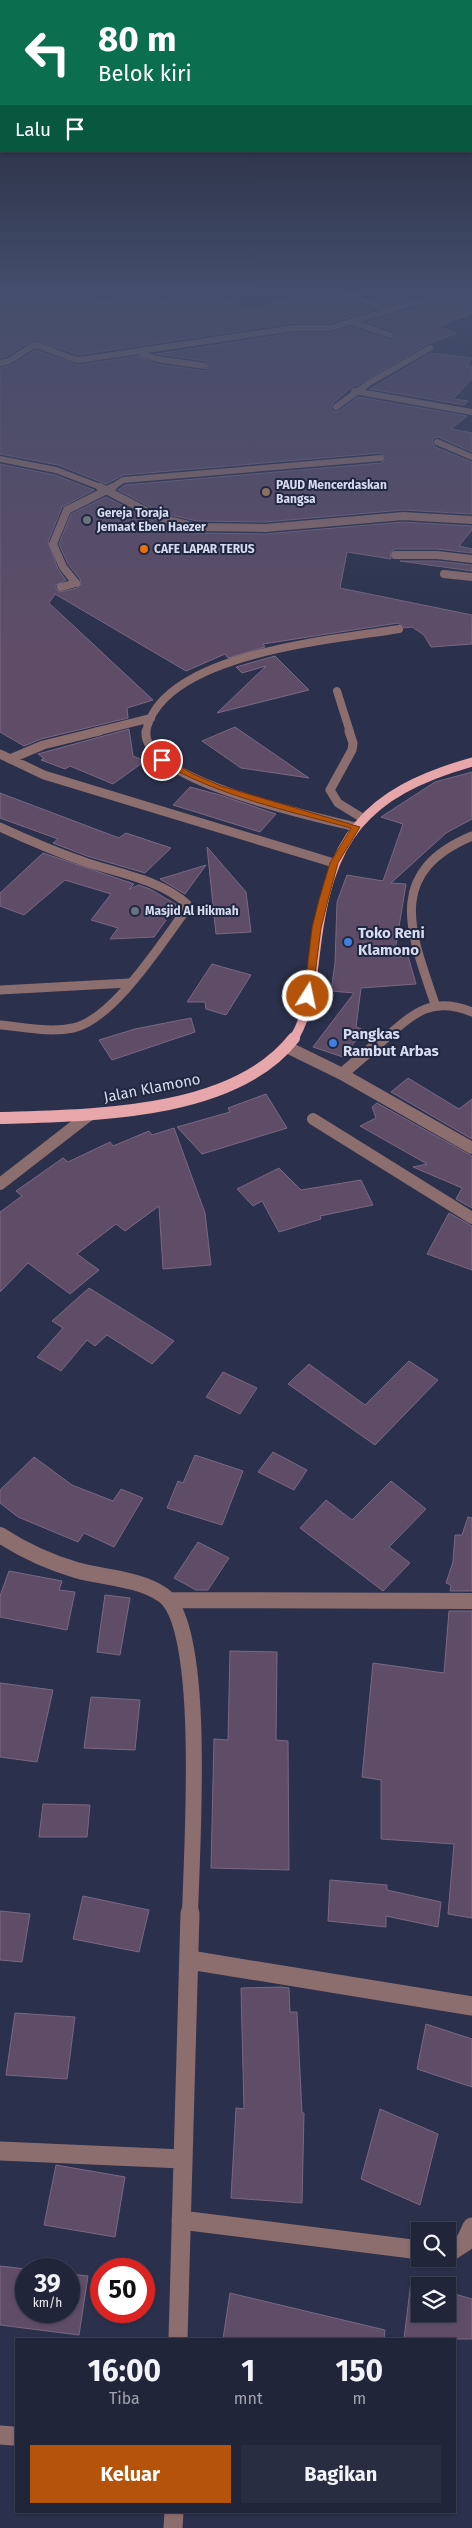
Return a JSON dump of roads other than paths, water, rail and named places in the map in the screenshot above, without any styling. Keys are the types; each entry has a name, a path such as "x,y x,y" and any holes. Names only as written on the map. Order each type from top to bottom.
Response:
{"main road":[{"name":"Jalan Klamono","path":"0,1118 89,1115 189,1098 242,1078 274,1059 287,1048 295,1036 306,1006 311,985 317,928 334,863 356,827 395,791 434,773 472,762"}],"street":[{"path":"437,442 472,457"},
{"path":"61,587 76,583 63,567 53,547 53,540 67,510 126,479 381,458"},
{"path":"0,459 62,473 108,490 144,512 173,523 198,527 267,527 409,515 472,520"},
{"path":"395,555 437,555 472,559"},
{"path":"444,574 472,577"},
{"path":"356,827 218,788 183,772 154,754 147,745 146,729 156,707 171,691 188,680 211,670 272,652 399,629"},
{"path":"338,691 353,744 352,750 330,790 330,794 339,803 364,819"},
{"path":"10,759 43,745 150,718"},
{"path":"0,754 69,783 334,863"},
{"path":"0,827 75,858 167,890 185,900 187,904 186,910 158,949 106,1009 84,1025 57,1029 0,1025"},
{"path":"435,1004 411,928 410,907 414,887 422,870 444,849 472,836"},
{"path":"0,990 129,983"},
{"path":"342,1074 411,1018 435,1004 450,1004 472,1012"},
{"path":"287,1048 342,1074 472,1148"},
{"path":"2,1179 89,1115"},
{"path":"314,1119 472,1218"},
{"path":"0,1535 11,1542 75,1569 135,1584 170,1600 472,1601"},
{"path":"170,1600 181,1618 190,1677 192,1781 190,1960 178,2338"},
{"path":"190,1960 472,2006"},
{"path":"0,2151 183,2159"},
{"path":"181,2220 411,2249"},
{"path":"456,2248 465,2242 472,2227"},
{"path":"173,2528 174,2513"}],"place":[{"name":"PAUD Mencerdaskan Bangsa","path":"266,492"},
{"name":"Gereja Toraja Jemaat Eben Haezer","path":"87,520"},
{"name":"CAFE LAPAR TERUS","path":"144,549"},
{"name":"Masjid Al Hikmah","path":"135,911"},
{"name":"Toko Reni Klamono","path":"348,942"},
{"name":"Pangkas Rambut Arbas","path":"333,1043"}]}
